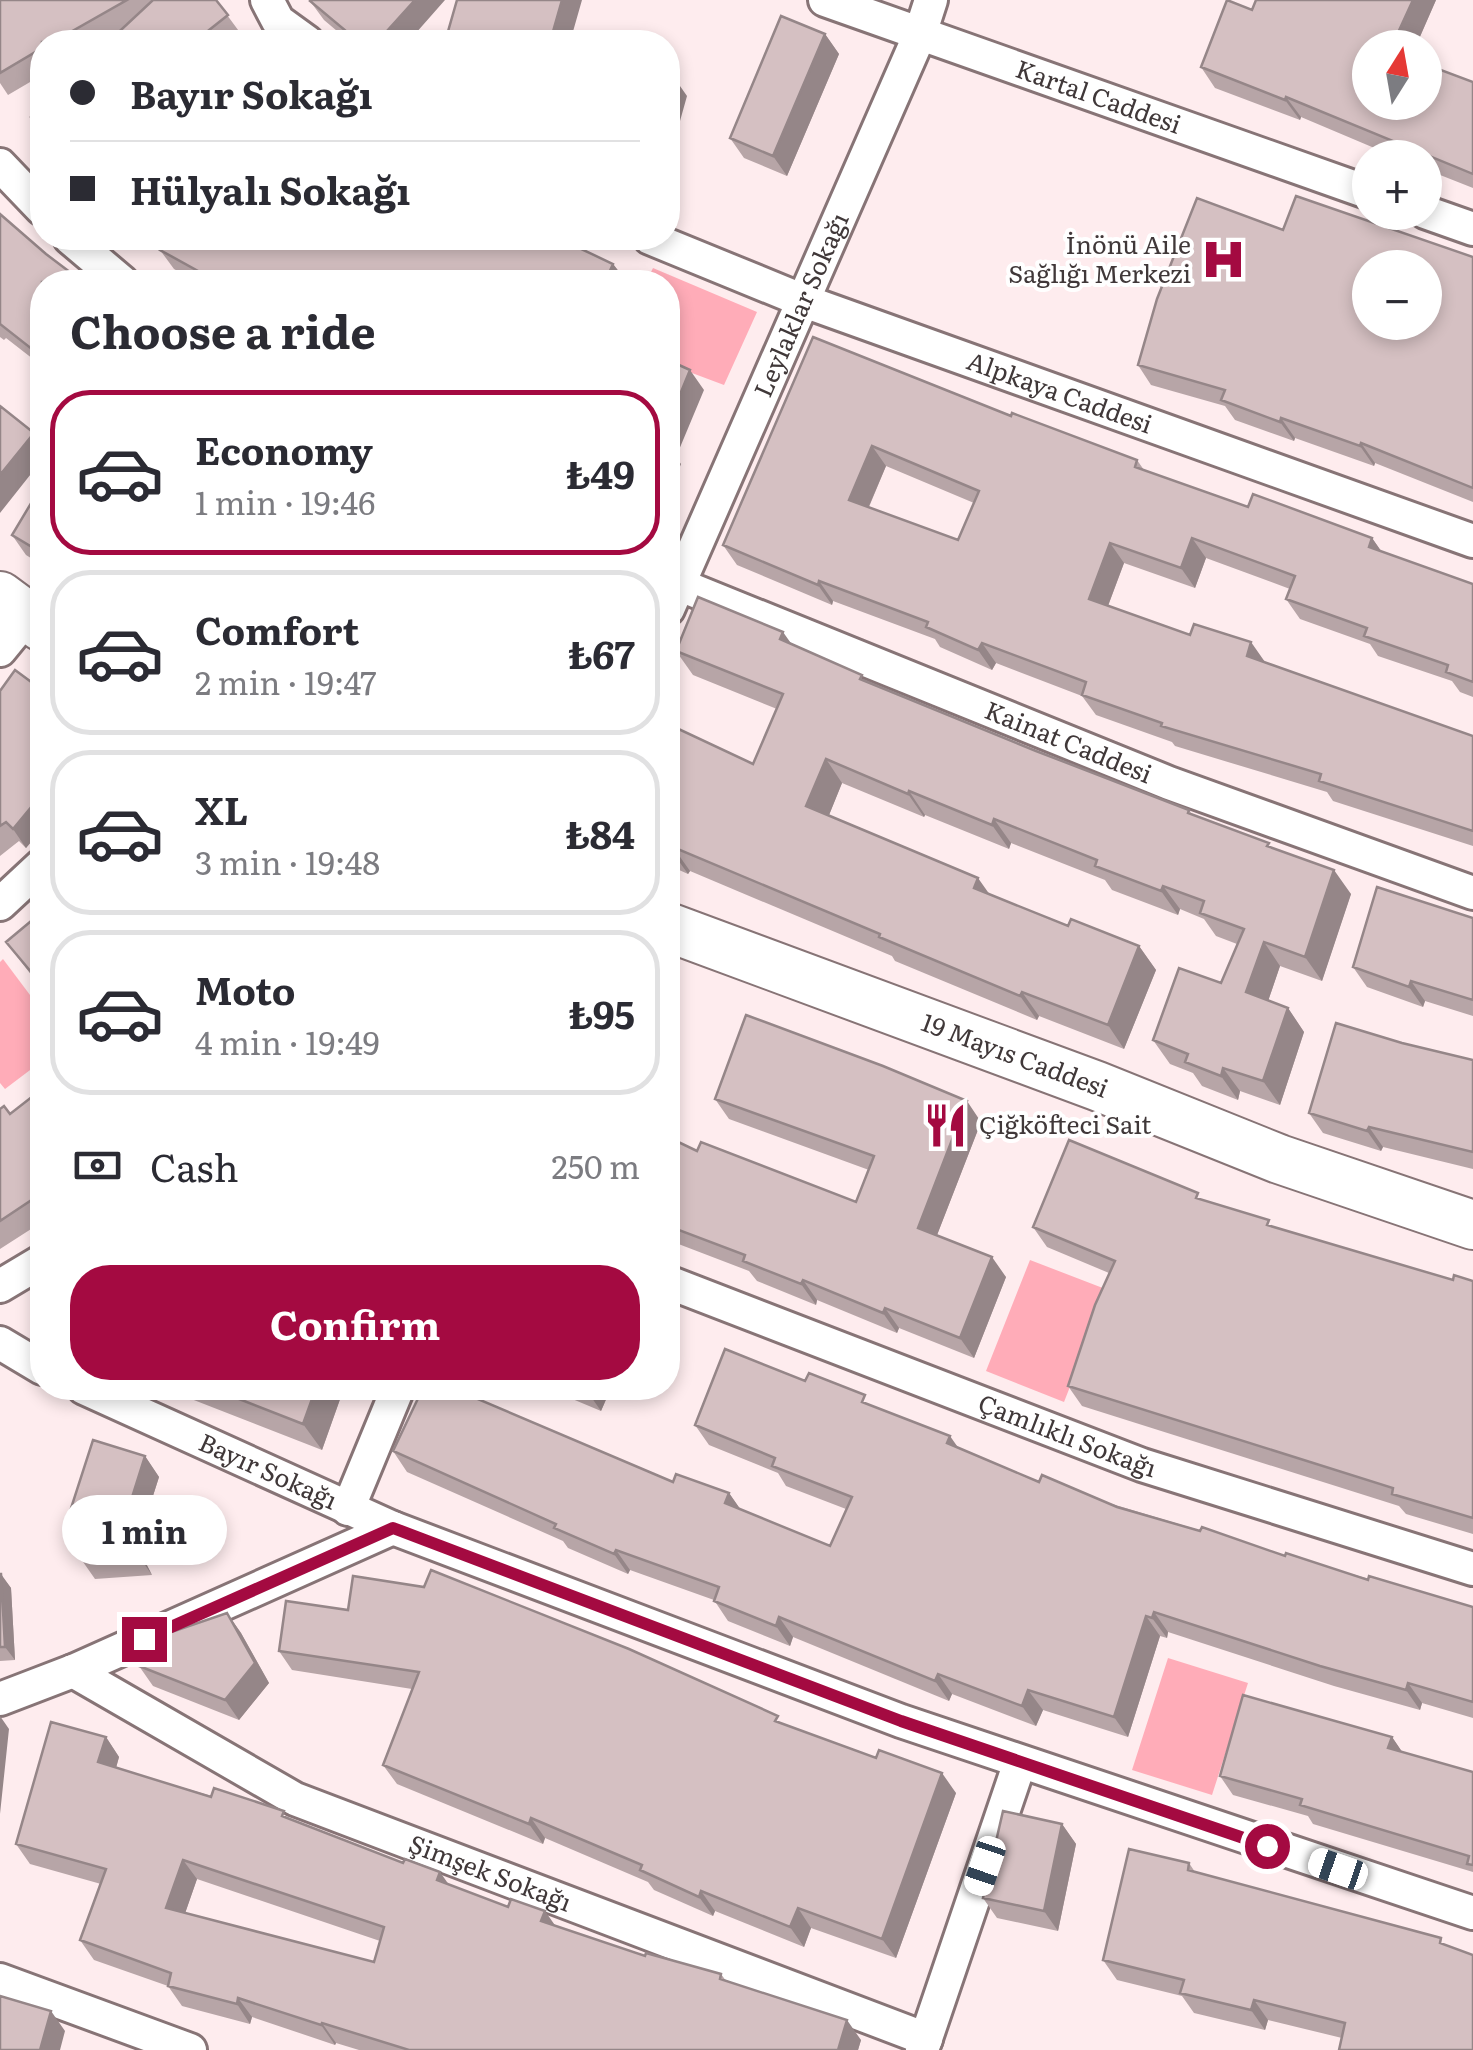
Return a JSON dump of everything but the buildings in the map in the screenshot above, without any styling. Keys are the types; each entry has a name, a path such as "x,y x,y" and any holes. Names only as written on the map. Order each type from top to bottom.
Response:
{"street":[{"path":"267,0 278,21 290,30"},
{"name":"Kartal Caddesi","path":"825,0 1352,187"},
{"name":"Leylaklar Sokağı","path":"680,572 804,301 920,34 931,0"},
{"path":"0,165 30,196"},
{"path":"1442,218 1473,229"},
{"path":"84,250 108,270"},
{"name":"Alpkaya Caddesi","path":"679,250 804,301 1473,542"},
{"name":"Kainat Caddesi","path":"680,595 1169,783 1473,894"},
{"path":"0,904 30,876"},
{"name":"19 Mayıs Caddesi","path":"680,930 1097,1086 1279,1159 1473,1225"},
{"path":"0,1286 30,1268"},
{"name":"Çamlıklı Sokağı","path":"680,1287 1142,1465 1473,1569"},
{"path":"0,1343 30,1361"},
{"name":"Bayır Sokağı","path":"110,1400 348,1510 883,1714 1473,1914"},
{"path":"348,1510 393,1400"},
{"path":"0,1698 73,1671 393,1528"},
{"name":"Şimşek Sokağı","path":"73,1671 295,1799 924,2044"},
{"path":"924,2044 1020,1762"},
{"path":"0,1980 190,2050"}],"shaded area":[{"path":"680,279 757,312 724,385 680,368"},
{"path":"3,959 30,995 30,1070 5,1089 0,1083"},
{"path":"1030,1260 1108,1290 1064,1402 986,1371"},
{"path":"1168,1658 1248,1683 1212,1795 1132,1770"}],"place":[{"name":"İnönü Aile Sağlığı Merkezi","path":"1224,259"},
{"name":"Çiğköfteci Sait","path":"946,1125"}],"route":[{"path":"144,1639 393,1528 901,1721 1267,1846"}]}
